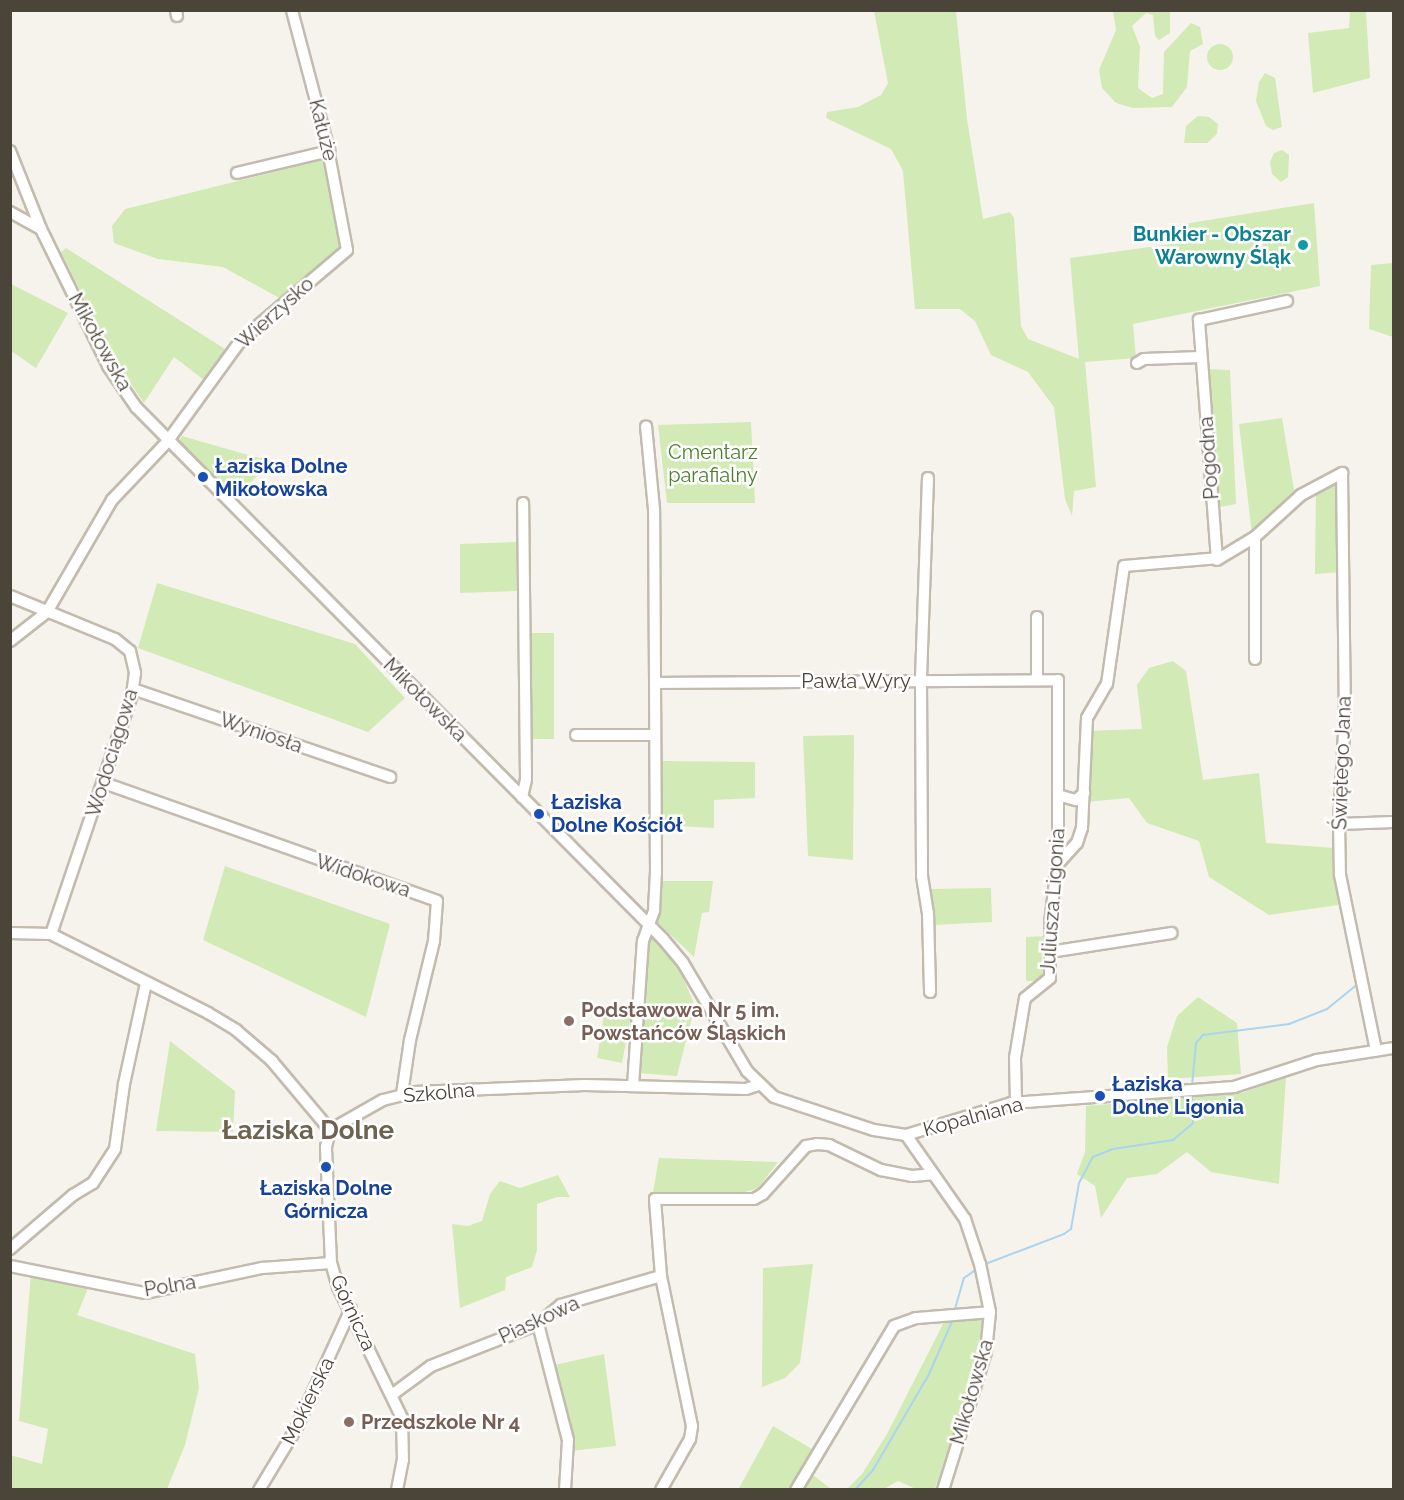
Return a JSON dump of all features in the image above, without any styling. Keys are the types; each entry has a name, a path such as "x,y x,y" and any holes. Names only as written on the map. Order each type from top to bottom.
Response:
{"street":[{"name":"Kałuże","path":"292,10 329,151 347,250"},
{"name":"Mikołowska","path":"10,151 41,229 108,366 167,442 649,924 683,963 758,1085 788,1103 885,1133 906,1135 969,1230 990,1312 986,1352 943,1490"},
{"path":"237,173 329,151"},
{"path":"10,212 41,229"},
{"name":"Wierzysko","path":"167,442 241,340 347,250"},
{"name":"Pogodna","path":"1216,560 1199,320 1287,301"},
{"path":"1137,363 1144,359 1201,357"},
{"path":"633,1086 643,941 654,910 656,872 654,509 646,426"},
{"path":"10,641 47,612 112,500 167,442"},
{"name":"Świętego Jana","path":"1255,537 1301,495 1342,473 1345,716 1339,824 1340,875 1376,1050"},
{"path":"928,478 921,681 922,876 928,913 930,992"},
{"path":"522,797 526,779 523,502"},
{"path":"1061,862 1082,828 1087,718 1107,684 1124,567 1216,560 1255,537"},
{"path":"1255,537 1255,658"},
{"path":"10,596 47,612"},
{"name":"Wodociągowa","path":"47,612 115,639 130,651 135,673 133,689 104,783 51,934"},
{"path":"1037,617 1037,680"},
{"name":"Pawła Wyry","path":"655,683 1058,680"},
{"name":"Juliusza Ligonia","path":"1016,1102 1015,1058 1025,998 1050,978 1050,952 1061,862 1058,795 1058,680"},
{"name":"Wyniosła","path":"133,689 390,777"},
{"path":"576,735 655,735"},
{"name":"Widokowa","path":"104,783 437,901 434,941 410,1040 402,1094"},
{"path":"1058,795 1076,800 1084,794"},
{"path":"1339,824 1394,822"},
{"path":"10,933 51,934 236,1030 272,1061 330,1130"},
{"path":"1050,952 1172,933"},
{"path":"10,1249 73,1195 93,1183 115,1149 124,1083 146,983"},
{"name":"Kopalniana","path":"906,1135 1016,1102 1204,1089 1252,1083 1306,1062 1394,1048"},
{"name":"Szkolna","path":"330,1130 402,1094 633,1086 746,1089 758,1085"},
{"name":"Górnicza","path":"330,1130 326,1147 331,1263 393,1394 402,1418 404,1440 397,1490"},
{"path":"662,1490 690,1439 692,1426 661,1276 655,1199 754,1198 763,1194 806,1146 817,1144 829,1145 881,1170 912,1176 933,1174"},
{"name":"Polna","path":"10,1266 145,1293 262,1268 331,1263"},
{"name":"Piaskowa","path":"393,1394 431,1366 538,1324 561,1305 661,1276"},
{"name":"Mokierska","path":"259,1490 296,1429 351,1309"},
{"path":"796,1490 894,1326 916,1318 990,1312"},
{"path":"538,1324 568,1440 565,1490"}],"green space":[{"path":"874,11 956,11 967,119 983,219 1010,212 1014,218 1021,326 1028,339 1079,359 1070,258 1186,242 1184,224 1314,203 1320,286 1133,324 1136,358 1085,362 1096,487 1074,491 1072,516 1065,499 1054,407 1028,372 991,355 975,321 960,309 915,309 903,171 891,149 826,118 827,112 858,107 881,95 888,83"},
{"path":"1113,11 1170,11 1170,33 1159,40 1155,36 1153,15 1146,13 1132,26 1140,47 1138,88 1152,98 1163,94 1164,52 1191,23 1200,27 1203,44 1190,51 1187,87 1172,107 1133,108 1116,103 1102,88 1099,70 1116,30"},
{"path":"1350,11 1366,11 1370,78 1313,93 1308,33 1349,28"},
{"path":"1220,44 1229,48 1233,57 1229,66 1220,70 1211,66 1207,57 1211,48"},
{"path":"1265,73 1275,78 1282,127 1273,130 1266,126 1256,101 1259,82"},
{"path":"1198,116 1209,117 1218,124 1217,134 1207,143 1184,143 1186,126"},
{"path":"1282,150 1289,155 1288,177 1281,182 1272,174 1270,162 1274,153"},
{"path":"326,159 341,247 281,299 223,267 158,259 114,243 112,226 125,209"},
{"path":"66,248 225,349 204,380 174,357 144,403 115,361 61,252"},
{"path":"1394,263 1393,337 1369,329 1371,265"},
{"path":"11,284 68,313 36,368 11,351"},
{"path":"1206,369 1230,370 1236,504 1215,508"},
{"path":"1282,418 1295,496 1252,534 1239,424"},
{"name":"Cmentarz parafialny","path":"751,422 755,503 667,503 658,425"},
{"path":"182,436 273,462 234,497 178,443"},
{"path":"1338,477 1342,572 1315,574 1316,490"},
{"path":"516,542 517,591 460,593 460,544"},
{"path":"157,583 355,644 405,698 368,732 138,648"},
{"path":"528,633 554,633 554,739 530,739"},
{"path":"1173,661 1186,671 1203,780 1259,773 1266,843 1334,848 1338,905 1269,915 1209,877 1199,841 1147,823 1129,798 1086,802 1088,731 1142,729 1137,685 1149,668"},
{"path":"854,735 853,860 808,856 803,736"},
{"path":"660,761 755,762 755,798 714,800 714,828 660,825"},
{"path":"225,866 390,924 366,1017 203,940"},
{"path":"660,881 713,881 709,912 702,913 694,957 656,921"},
{"path":"991,888 992,922 933,925 928,889"},
{"path":"648,936 653,936 679,968 695,1006 677,1076 639,1073"},
{"path":"1046,936 1045,981 1026,981 1026,937"},
{"path":"1198,997 1237,1023 1241,1074 1168,1079 1167,1047 1177,1016"},
{"path":"605,1010 631,1015 622,1063 597,1058"},
{"path":"170,1041 235,1091 233,1132 156,1131"},
{"path":"1286,1077 1279,1184 1211,1172 1187,1152 1157,1174 1127,1178 1101,1218 1095,1186 1077,1174 1085,1152 1086,1106 1242,1093"},
{"path":"659,1158 778,1162 758,1188 745,1192 653,1192"},
{"path":"558,1175 570,1197 557,1197 537,1204 537,1250 532,1267 506,1277 505,1290 460,1308 452,1224 468,1226 482,1221 490,1194 500,1181 520,1188"},
{"path":"813,1264 800,1363 785,1378 762,1387 763,1268"},
{"path":"31,1273 89,1286 77,1315 195,1354 199,1388 185,1445 167,1489 11,1489 10,1455 42,1464 48,1429 19,1421"},
{"path":"985,1317 967,1393 935,1489 916,1489 898,1481 884,1489 846,1490 862,1474 887,1434 945,1320"},
{"path":"604,1354 616,1446 570,1451 550,1366"},
{"path":"773,1426 812,1449 809,1472 831,1489 738,1490"}],"waterway":[{"path":"1192,1086 1196,1043 1203,1035 1289,1024 1327,1009 1358,984"},
{"path":"988,1263 1064,1234 1071,1229 1079,1183 1093,1157 1113,1149 1173,1140 1193,1123 1192,1095"},
{"path":"955,1309 964,1278 974,1271"},
{"path":"855,1490 873,1470 929,1374 951,1324"}],"place":[{"name":"Bunkier - Obszar Warowny Śląk","path":"1303,245"},
{"name":"Łaziska Dolne Mikołowska","path":"203,477"},
{"name":"Łaziska Dolne Kościół","path":"539,814"},
{"name":"Podstawowa Nr 5 im. Powstańców Śląskich","path":"569,1021"},
{"name":"Łaziska Dolne Ligonia","path":"1100,1096"},
{"name":"Łaziska Dolne Górnicza","path":"326,1167"},
{"name":"Przedszkole Nr 4","path":"349,1422"}],"district":[{"name":"Łaziska Dolne","path":"308,1131"}]}
